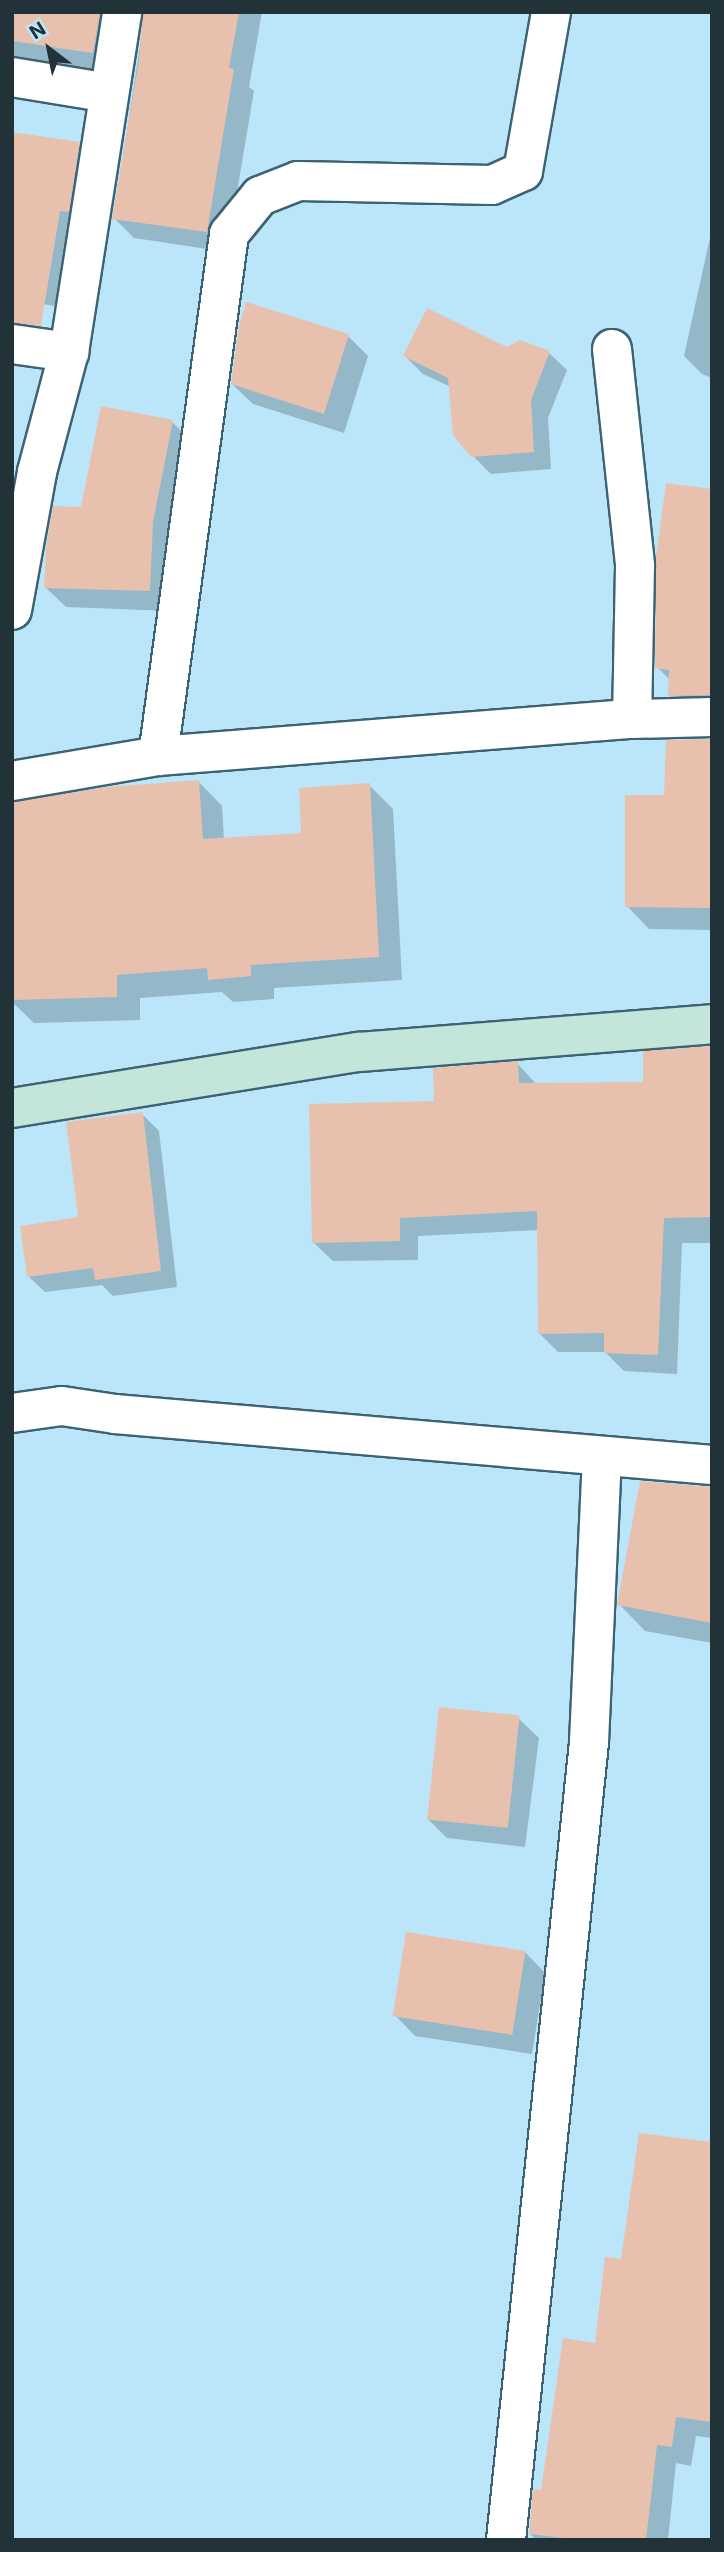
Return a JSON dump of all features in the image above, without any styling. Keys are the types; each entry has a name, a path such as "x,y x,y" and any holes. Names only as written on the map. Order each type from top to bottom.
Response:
{"street":[{"path":"12,610 25,474 69,352 122,12"},
{"path":"158,756 229,234 260,196 298,181 492,185 523,171 551,12"},
{"path":"12,77 109,93"},
{"path":"12,344 69,352"},
{"path":"612,349 635,566 632,719"},
{"path":"12,781 158,756 632,719 712,717"},
{"path":"12,1108 359,1052 712,1024"},
{"path":"12,1413 62,1406 116,1414 712,1465"},
{"path":"506,2540 589,1742 602,1457"}],"building":[{"path":"12,12 100,12 93,53 12,41"},
{"path":"143,12 239,12 229,68 234,69 207,232 112,219 139,60"},
{"path":"12,132 80,142 69,212 60,211 41,326 12,323"},
{"path":"246,302 349,334 324,414 231,384 239,326"},
{"path":"427,308 507,347 520,340 550,351 531,400 534,452 471,457 453,435 448,378 403,356"},
{"path":"101,406 173,420 153,522 150,591 44,588 46,548 53,506 81,507"},
{"path":"666,483 712,489 712,695 668,696 669,670 655,668 656,557"},
{"path":"712,739 712,908 625,907 625,795 664,795 666,740"},
{"path":"199,780 203,839 301,833 299,788 370,783 379,957 251,965 251,976 208,980 207,968 117,975 117,997 12,1000 12,802 107,787"},
{"path":"712,1046 712,1217 664,1218 658,1355 604,1353 604,1333 538,1334 537,1211 400,1218 400,1241 312,1243 309,1104 434,1101 433,1068 518,1061 519,1083 643,1082 643,1051"},
{"path":"143,1112 161,1271 95,1280 93,1268 27,1277 20,1226 78,1217 66,1122"},
{"path":"640,1481 712,1487 712,1623 617,1605"},
{"path":"439,1707 520,1715 508,1828 427,1819"},
{"path":"406,1932 526,1951 512,2035 393,2016"},
{"path":"639,2133 712,2142 712,2422 676,2417 672,2447 657,2445 646,2540 582,2540 529,2534 533,2489 541,2490 563,2338 595,2343 605,2257 621,2259"}]}
